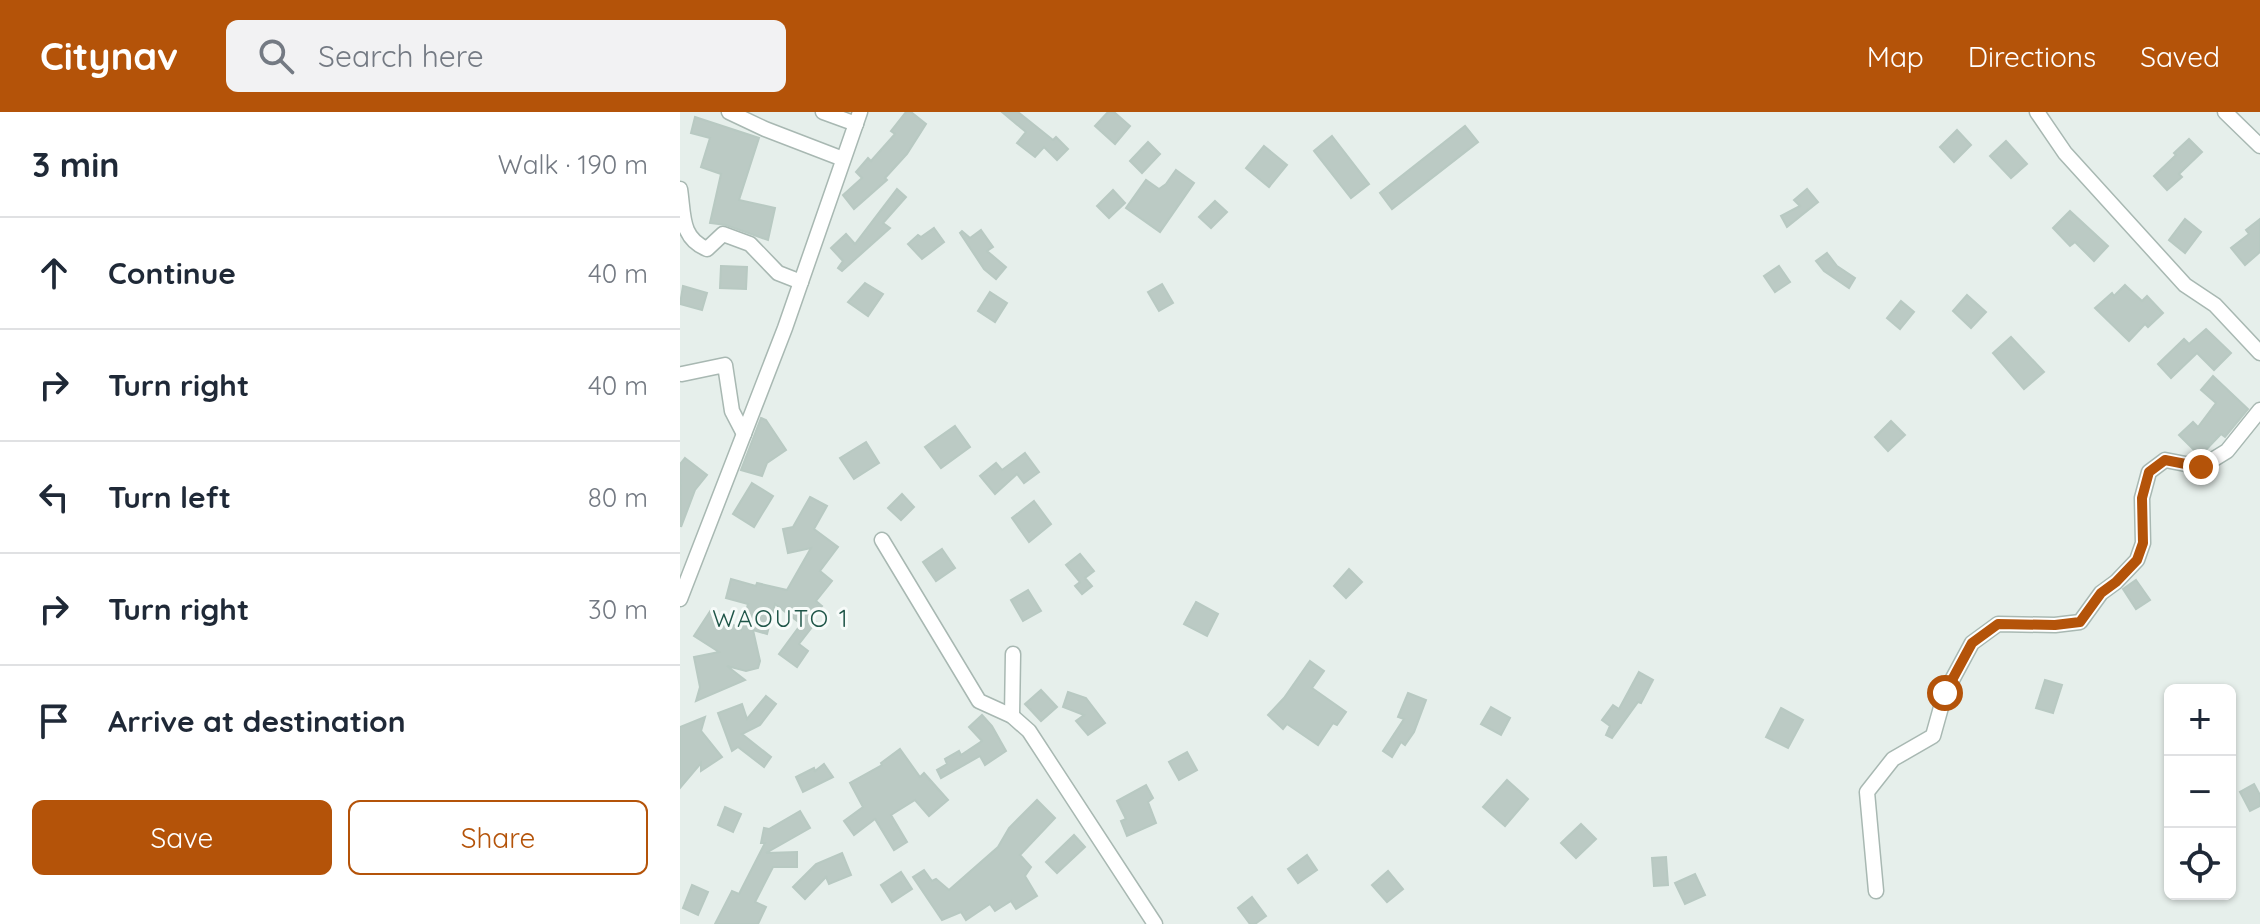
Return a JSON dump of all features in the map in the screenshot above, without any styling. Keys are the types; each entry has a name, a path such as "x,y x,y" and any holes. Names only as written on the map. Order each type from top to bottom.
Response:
{"street":[{"path":"729,112 843,159"},
{"path":"680,599 801,282 858,118 823,112"},
{"path":"2037,112 2065,153 2185,285 2215,305 2260,353"},
{"path":"2225,112 2260,146"},
{"path":"680,189 684,233 707,249 723,234 750,244 778,273 801,282"},
{"path":"682,374 725,365 732,411 744,434"},
{"path":"1876,891 1867,792 1893,759 1933,736 1945,693 1972,643 1998,624 2080,622 2101,593 2137,560 2143,543 2142,498 2149,472 2165,460 2201,467 2227,451 2260,410"},
{"path":"882,540 979,701 1012,716 1029,731 1155,924"},
{"path":"1012,716 1013,654"}],"building":[{"path":"906,112 911,112 926,124 907,154 885,178 887,180 854,209 843,195 862,178 856,172 868,158 871,161 895,134 891,131"},
{"path":"1002,112 1018,112 1053,140 1056,137 1068,149 1057,160 1044,147 1035,157 1017,143 1026,132"},
{"path":"1108,112 1114,112 1130,126 1115,144 1095,126"},
{"path":"695,117 759,138 739,200 775,208 768,240 726,225 710,223 721,174 701,167 710,138 691,133"},
{"path":"1465,126 1478,142 1392,209 1380,193"},
{"path":"1957,130 1971,145 1954,162 1940,147"},
{"path":"1332,136 1369,184 1351,198 1314,151"},
{"path":"2189,139 2202,152 2167,190 2154,176"},
{"path":"2006,141 2027,164 2011,178 1990,156"},
{"path":"1148,142 1160,154 1142,173 1130,161"},
{"path":"1264,146 1287,165 1269,187 1246,168"},
{"path":"1176,170 1194,183 1160,232 1126,208 1146,180 1159,189"},
{"path":"897,189 906,197 883,223 890,228 842,271 838,268 843,261 831,248 846,234 855,244"},
{"path":"1807,189 1818,202 1787,227 1781,216 1800,206 1794,200"},
{"path":"1113,190 1125,203 1109,218 1097,206"},
{"path":"1215,201 1227,212 1211,228 1199,217"},
{"path":"2070,211 2108,246 2094,261 2075,242 2070,246 2053,228"},
{"path":"2185,219 2201,232 2185,253 2169,240"},
{"path":"2260,219 2260,252 2245,265 2231,248 2249,234 2246,230"},
{"path":"934,228 944,242 922,259 908,244 918,235 921,237"},
{"path":"981,230 993,247 987,251 1006,267 996,279 984,269 960,233 962,231 970,238"},
{"path":"1827,253 1837,266 1855,278 1849,288 1824,271 1816,261"},
{"path":"721,266 747,267 746,289 720,288"},
{"path":"1779,266 1790,282 1775,292 1764,276"},
{"path":"865,283 883,294 868,316 848,302"},
{"path":"1162,284 1173,303 1159,311 1148,292"},
{"path":"2125,285 2142,301 2147,296 2163,313 2148,327 2145,324 2129,341 2095,308"},
{"path":"683,286 707,293 702,310 680,304"},
{"path":"990,292 1007,303 995,322 978,311"},
{"path":"1967,295 1986,312 1971,328 1953,311"},
{"path":"1901,301 1914,312 1900,329 1887,318"},
{"path":"2206,329 2231,353 2214,370 2197,353 2171,378 2158,364 2184,339 2189,344"},
{"path":"2011,337 2044,372 2024,389 1993,353"},
{"path":"2213,376 2248,409 2225,437 2221,434 2200,456 2179,435 2193,422 2198,427 2216,403 2201,390"},
{"path":"761,418 766,420 786,450 767,463 762,476 741,470"},
{"path":"1891,421 1905,435 1888,451 1875,437"},
{"path":"955,426 970,447 941,468 925,447"},
{"path":"866,442 879,463 854,479 840,458"},
{"path":"1025,453 1039,472 1024,483 1017,474 995,494 980,476 996,463 1002,470"},
{"path":"685,458 707,475 695,490 681,527 680,464"},
{"path":"752,483 773,496 754,527 733,514"},
{"path":"902,494 914,507 901,520 888,508"},
{"path":"810,497 827,506 814,529 838,547 820,571 832,581 816,601 822,606 811,618 816,622 799,644 808,651 797,667 779,654 801,624 775,604 767,634 753,630 760,661 758,668 746,671 727,666 745,680 696,701 700,687 694,657 719,652 694,636 711,610 741,630 748,604 726,598 731,579 787,590 811,548 788,553 783,529 793,527"},
{"path":"1034,501 1051,524 1029,542 1012,518"},
{"path":"942,549 955,568 936,581 923,562"},
{"path":"1080,554 1094,571 1085,578 1092,586 1082,594 1075,586 1080,582 1066,565"},
{"path":"1349,569 1362,582 1346,598 1334,586"},
{"path":"2136,580 2150,600 2136,609 2123,589"},
{"path":"1028,590 1041,611 1023,621 1011,600"},
{"path":"1196,602 1218,614 1207,636 1184,624"},
{"path":"1310,661 1324,671 1312,688 1346,712 1337,725 1333,723 1318,745 1287,724 1283,729 1268,715"},
{"path":"1639,672 1653,680 1641,703 1638,702 1612,738 1606,735 1610,726 1602,720 1613,705 1619,709"},
{"path":"2045,680 2062,685 2053,713 2036,708"},
{"path":"1041,690 1057,707 1041,721 1025,704"},
{"path":"1068,692 1086,698 1105,723 1088,735 1076,721 1084,715 1063,707"},
{"path":"1408,693 1426,700 1414,732 1405,745 1401,742 1392,757 1383,751 1404,719 1398,717"},
{"path":"766,696 776,704 760,725 742,734 771,757 764,767 738,747 732,751 718,713 742,704 747,719"},
{"path":"1491,707 1510,718 1501,735 1481,724"},
{"path":"1781,708 1803,720 1788,748 1766,737"},
{"path":"982,715 1006,751 985,765 980,756 941,778 937,770 947,764 945,759 959,751 961,755 982,741 969,727"},
{"path":"705,717 701,731 722,757 701,771 701,763 680,788 680,727"},
{"path":"900,749 920,777 924,773 948,800 929,816 915,800 891,815 907,842 894,850 875,819 854,835 844,821 863,807 850,783 882,765"},
{"path":"1187,752 1197,770 1179,780 1169,762"},
{"path":"824,764 833,777 803,792 796,777 814,768 815,771"},
{"path":"1507,780 1528,799 1505,826 1483,807"},
{"path":"2254,784 2260,795 2260,806 2250,811 2240,792"},
{"path":"1146,785 1153,798 1148,802 1156,823 1127,836 1121,821 1126,819 1117,801"},
{"path":"1037,800 1055,818 1020,855 1031,867 1025,876 1037,896 1016,909 1011,901 995,911 990,904 966,920 961,912 942,920 913,877 924,870 932,881 936,879 949,890 998,847 1009,828"},
{"path":"725,807 741,814 733,832 718,825"},
{"path":"800,811 810,828 766,853 797,852 797,867 773,867 755,902 766,907 758,924 715,924 732,891 739,894 765,843 761,843 764,828 769,829"},
{"path":"1581,824 1596,839 1576,858 1561,843"},
{"path":"1074,835 1085,847 1057,873 1046,862"},
{"path":"842,853 851,875 829,884 826,877 805,899 793,887 816,864"},
{"path":"1307,855 1317,870 1298,883 1288,869"},
{"path":"1666,857 1668,885 1654,886 1652,858"},
{"path":"1388,871 1403,889 1387,902 1372,885"},
{"path":"901,872 912,889 892,902 881,885"},
{"path":"1695,874 1705,895 1685,904 1675,883"},
{"path":"692,885 708,892 698,915 683,908"},
{"path":"1252,897 1266,916 1255,924 1250,924 1238,908"}],"district":[{"name":"WAOUTO 1","path":"781,619"}],"route":[{"path":"1945,693 1972,643 1998,624 2080,622 2101,593 2137,560 2143,543 2142,498 2149,472 2165,460 2201,467"}]}
